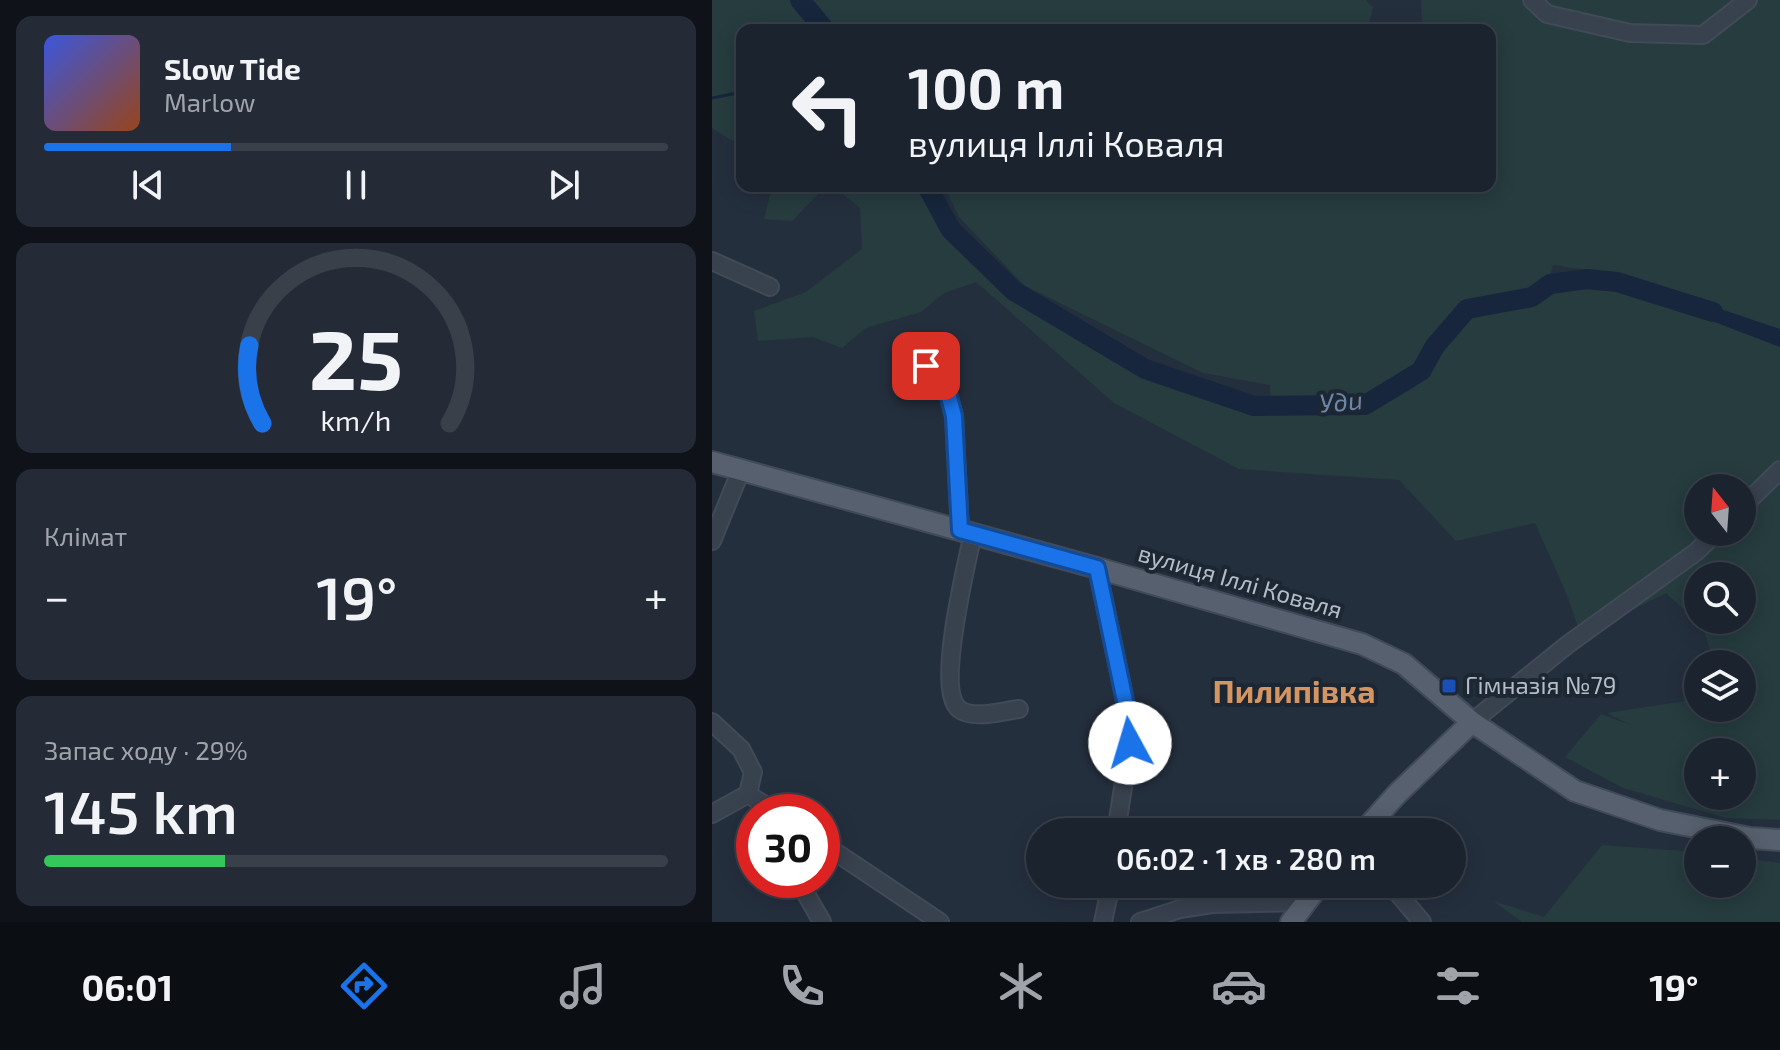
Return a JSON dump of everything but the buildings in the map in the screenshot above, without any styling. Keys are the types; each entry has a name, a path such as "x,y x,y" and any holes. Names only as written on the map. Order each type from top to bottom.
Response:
{"main road":[{"name":"вулиця Іллі Коваля","path":"712,462 1362,644 1404,664 1472,722 1575,791 1660,820 1750,838 1780,840"},
{"path":"1376,818 1472,722"},
{"path":"1291,922 1309,898"}],"street":[{"path":"1532,0 1547,14 1630,33 1703,35 1748,0"},
{"path":"712,261 770,287"},
{"path":"908,353 944,379 954,416 966,531 949,670 950,695 957,708 970,714 1019,709"},
{"path":"712,541 741,470"},
{"path":"1756,493 1780,470"},
{"path":"1472,722 1567,645 1702,546"},
{"path":"1097,568 1129,720 1130,743 1118,818"},
{"path":"712,722 741,749 753,772 748,794"},
{"path":"712,814 736,801"},
{"path":"840,855 940,922"},
{"path":"808,898 822,922"},
{"path":"1103,922 1108,898"},
{"path":"1402,898 1422,922"},
{"path":"1140,922 1180,909 1212,904 1306,902"}],"green space":[{"path":"712,0 794,0 814,24 736,24 736,141 712,128"},
{"path":"806,0 1366,0 1373,7 1369,24 826,24"},
{"path":"1421,0 1780,0 1780,333 1632,282 1635,277 1553,265 1545,296 1595,286 1644,292 1780,347 1780,820 1726,818 1699,810 1756,810 1756,738 1684,738 1684,806 1623,788 1565,757 1601,714 1631,725 1607,713 1684,701 1684,722 1756,722 1756,650 1710,650 1705,634 1756,634 1756,562 1684,562 1684,610 1666,593 1581,636 1567,595 1535,523 1456,541 1399,480 1239,469 1114,403 976,282 944,293 921,312 866,328 842,348 813,337 758,341 754,311 806,292 862,249 860,208 840,192 921,192 941,233 1025,309 1124,365 1271,412 1270,385 1203,373 1025,286 959,217 947,192 1496,192 1496,24 1422,24","holes":["1542,298 1473,317 1456,331 1466,305","1416,389 1320,414 1277,412"]},
{"path":"820,192 792,221 764,219 770,194"},
{"path":"1602,845 1684,851 1684,898 1756,898 1756,860 1780,863 1780,922 1522,922 1493,901 1544,917"}],"water":[{"path":"1685,297 1780,329 1780,347 1691,313"}],"waterway":[{"name":"Уди","path":"800,0 820,24"},
{"path":"712,98 736,93"},
{"name":"Уди","path":"930,192 951,230 1014,291 1145,369 1254,406 1365,405 1421,371 1435,346 1467,309 1532,297 1550,284 1587,279 1617,282 1713,312"}],"place":[{"name":"Гімназія №79","path":"1449,686"}],"district":[{"name":"Пилипівка","path":"1294,692"}],"route":[{"path":"926,366 944,379 954,416 960,530 1097,568 1129,720 1130,743"}]}
